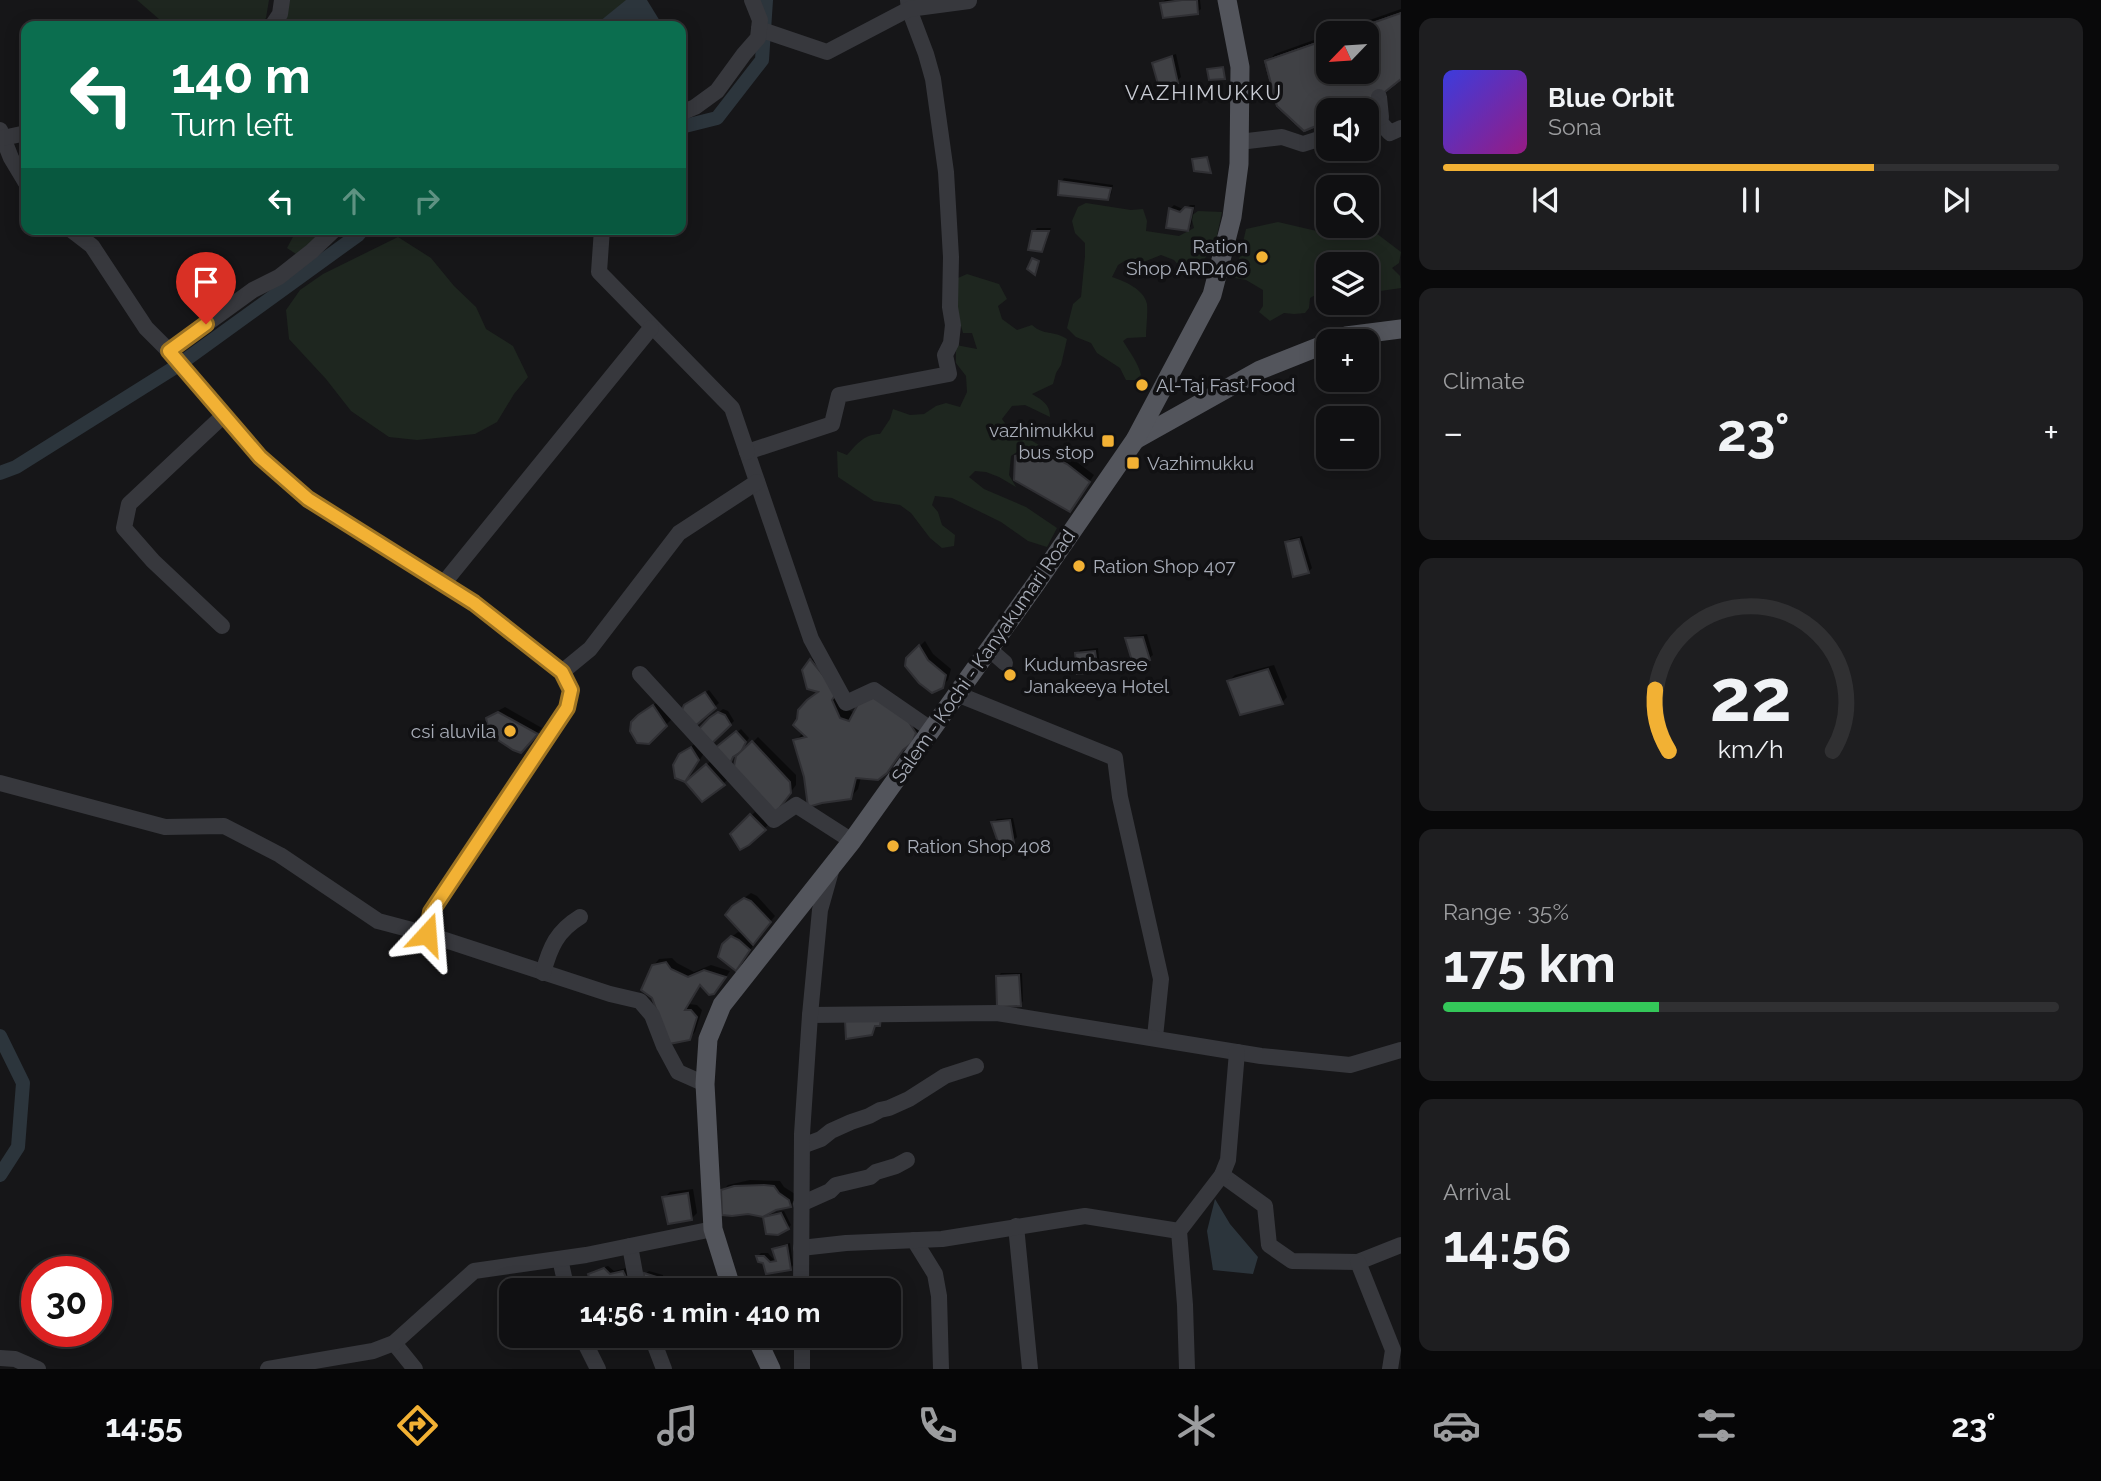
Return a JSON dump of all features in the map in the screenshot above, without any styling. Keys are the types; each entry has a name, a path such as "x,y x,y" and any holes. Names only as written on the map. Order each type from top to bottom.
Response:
{"main road":[{"name":"Salem - Kochi - Kanyakumari Road","path":"728,1278 713,1228 705,1084 708,1039 722,1005 852,841 1135,440 1212,295 1232,217 1239,164 1240,67 1227,0"},
{"path":"1379,332 1401,329"},
{"path":"1135,440 1260,370 1316,348"},
{"path":"761,1348 771,1369"}],"street":[{"path":"275,21 280,14 282,0"},
{"path":"686,111 717,91 758,38 760,20 752,0"},
{"path":"759,29 827,52 909,5 969,1"},
{"path":"747,452 832,424 839,395 949,374 945,355 951,343 953,325 950,307 951,257 946,172 933,79 909,5"},
{"path":"1379,97 1379,118"},
{"path":"1379,126 1390,133 1401,128"},
{"path":"21,133 2,134 21,175"},
{"path":"1239,142 1282,137 1303,144 1316,140"},
{"path":"78,235 92,246 146,328 260,457 308,499 474,603 562,672 571,690 567,708 431,912 427,934"},
{"path":"169,351 253,290 279,277 329,235"},
{"path":"601,235 599,272 732,408 811,639 846,704 874,690 932,730"},
{"path":"443,584 652,328"},
{"path":"222,626 153,561 124,528 129,504 224,415"},
{"path":"562,672 590,649 679,533 757,482"},
{"path":"989,649 1005,663"},
{"path":"640,674 774,820 796,805 852,841"},
{"path":"957,694 1115,758 1120,797 1161,979 1155,1037"},
{"path":"0,783 165,827 224,826 280,855 378,921 427,934 610,994 640,1000 652,1015 678,1072 705,1084"},
{"path":"801,1278 802,1146 810,1015 820,909 832,866"},
{"path":"543,973 549,948 568,924 580,917"},
{"path":"810,1015 997,1013 1261,1056 1350,1065 1401,1050"},
{"path":"1187,1369 1179,1231 1222,1175 1228,1160 1237,1052"},
{"path":"802,1146 851,1122 889,1108 937,1080 976,1066"},
{"path":"801,1203 830,1191 836,1185 870,1177 907,1160"},
{"path":"1222,1175 1265,1206 1269,1245 1292,1261 1358,1262 1401,1245"},
{"path":"801,1248 846,1243 942,1239 1085,1216 1179,1231"},
{"path":"1016,1226 1030,1369"},
{"path":"268,1369 373,1351 394,1343 474,1271 559,1259 713,1228"},
{"path":"914,1240 935,1274 939,1296 941,1369"},
{"path":"630,1246 636,1278"},
{"path":"559,1259 564,1278"},
{"path":"1358,1262 1393,1350 1390,1369"},
{"path":"394,1343 415,1369"},
{"path":"588,1348 598,1369"},
{"path":"657,1348 664,1369"},
{"path":"802,1348 802,1369"},
{"path":"0,1358 15,1360 38,1369"}],"shaded area":[{"path":"137,0 269,0 263,21 161,21"},
{"path":"288,0 633,0 648,21 277,21"},
{"path":"626,0 647,0 660,21 600,21"},
{"path":"1086,203 1131,210 1143,209 1147,221 1146,231 1179,236 1194,228 1191,216 1198,211 1222,212 1216,240 1201,265 1200,276 1161,255 1141,263 1126,260 1118,265 1112,277 1138,290 1147,304 1146,337 1127,338 1123,341 1140,370 1141,375 1135,380 1126,380 1120,368 1097,353 1091,343 1076,337 1067,328 1073,304 1081,297 1085,256 1085,243 1075,233 1072,221 1078,207"},
{"path":"1278,222 1316,231 1316,238 1379,238 1379,235 1401,252 1399,263 1392,268 1400,276 1401,288 1379,291 1379,252 1316,252 1316,295 1310,298 1309,308 1305,313 1284,313 1270,321 1259,312 1263,306 1263,290 1246,280 1235,278 1246,229"},
{"path":"294,235 320,235 296,254 287,248"},
{"path":"398,237 431,258 476,307 486,329 513,346 528,377 497,422 475,434 417,440 389,437 351,411 289,339 286,310 300,290 323,274"},
{"path":"967,274 999,284 1007,299 998,306 1002,319 1017,330 1032,325 1041,331 1067,339 1053,384 1032,394 1047,406 1050,417 1025,405 1012,406 1002,419 1007,426 1039,445 1011,456 1009,475 1016,487 986,472 975,471 969,477 984,489 1026,507 1057,528 1047,547 1028,541 1001,522 952,498 935,496 932,505 938,512 942,525 955,535 954,546 942,548 930,538 911,513 900,505 874,501 838,477 837,451 847,455 865,438 880,434 893,409 910,415 924,414 946,403 960,407 967,392 966,376 956,363 956,345 977,349 972,333 963,333 958,312 958,278"},
{"path":"1215,1199 1230,1224 1258,1257 1253,1274 1213,1270 1207,1231"}],"building":[{"path":"1197,0 1198,14 1163,18 1160,3"},
{"path":"1401,13 1401,79 1377,98 1316,98 1316,126 1304,131 1277,106 1265,61 1316,43 1316,84 1379,84 1378,21"},
{"path":"1401,13 1401,79 1377,98 1316,98 1316,126 1304,131 1277,106 1265,61 1316,43 1316,84 1379,84 1378,21"},
{"path":"1172,56 1178,83 1158,84 1152,63"},
{"path":"1223,67 1225,79 1209,80 1207,69"},
{"path":"1207,157 1211,173 1194,171 1192,159"},
{"path":"1059,181 1111,188 1108,200 1058,195"},
{"path":"1185,207 1193,208 1188,231 1166,228 1169,208 1180,212"},
{"path":"1032,231 1049,231 1042,252 1028,250"},
{"path":"1032,258 1039,261 1035,275 1027,269"},
{"path":"1040,450 1067,464 1090,482 1070,512 1014,480 1015,456"},
{"path":"1299,539 1309,573 1293,577 1285,542"},
{"path":"1143,637 1150,660 1133,664 1125,638"},
{"path":"919,645 928,660 946,675 943,688 932,693 919,683 905,666 906,658"},
{"path":"1095,651 1098,672 1077,674 1075,653"},
{"path":"810,659 837,692 832,700 840,718 849,721 858,704 868,694 907,719 916,733 912,743 878,780 856,778 851,799 808,807 804,777 793,740 806,737 793,725 798,710 818,692 807,689 802,670"},
{"path":"1268,669 1283,704 1240,715 1227,681"},
{"path":"705,692 716,708 694,727 681,712 684,705"},
{"path":"653,705 667,726 649,744 637,743 630,731 631,722"},
{"name":"csi aluvila","path":"498,712 538,734 521,753 490,735 486,718"},
{"path":"718,712 725,715 731,725 708,747 695,733"},
{"path":"736,731 746,742 729,766 715,748"},
{"path":"752,741 790,782 791,793 774,815 733,771 736,756"},
{"path":"691,747 699,760 685,782 675,778 673,765 679,754"},
{"path":"706,764 725,785 702,802 685,782"},
{"path":"750,814 766,830 740,850 730,834"},
{"path":"1010,820 1014,843 998,842 991,822"},
{"path":"744,898 751,901 771,922 753,945 725,915"},
{"path":"731,936 750,950 736,971 718,957 722,944"},
{"path":"666,962 671,969 688,977 704,970 726,977 714,994 709,995 700,985 685,1010 691,1010 697,1017 690,1040 669,1044 652,998 641,990 652,965"},
{"path":"1019,975 1021,1006 997,1007 996,976"},
{"path":"881,1017 880,1026 875,1026 872,1035 846,1039 845,1021"},
{"path":"734,1186 774,1186 789,1200 791,1207 776,1210 763,1217 748,1214 722,1215 721,1190"},
{"path":"688,1193 692,1220 668,1224 662,1197"},
{"path":"781,1213 789,1229 778,1235 766,1234 763,1217"},
{"path":"787,1245 791,1270 766,1274 763,1263 758,1262 756,1256 764,1256 770,1262 776,1261 772,1249"},
{"path":"604,1268 610,1274 623,1271 626,1278 589,1278 588,1274"},
{"path":"644,1273 660,1278 644,1278"}],"waterway":[{"path":"686,126 717,118 762,60 766,0"},
{"path":"0,473 16,467 177,366 358,235"},
{"path":"0,1036 23,1083 18,1147 0,1175"}],"place":[{"name":"Ration Shop ARD406","path":"1262,257"},
{"name":"Al-Taj Fast Food","path":"1142,385"},
{"name":"vazhimukku bus stop","path":"1108,441"},
{"name":"Vazhimukku","path":"1133,463"},
{"name":"Ration Shop 407","path":"1079,566"},
{"name":"Kudumbasree Janakeeya Hotel","path":"1010,675"},
{"name":"csi aluvila","path":"510,731"},
{"name":"Ration Shop 408","path":"893,846"}],"district":[{"name":"VAZHIMUKKU","path":"1204,93"}],"route":[{"path":"206,324 169,351 260,457 308,499 474,603 562,672 571,690 567,708 431,912 427,934"}]}
